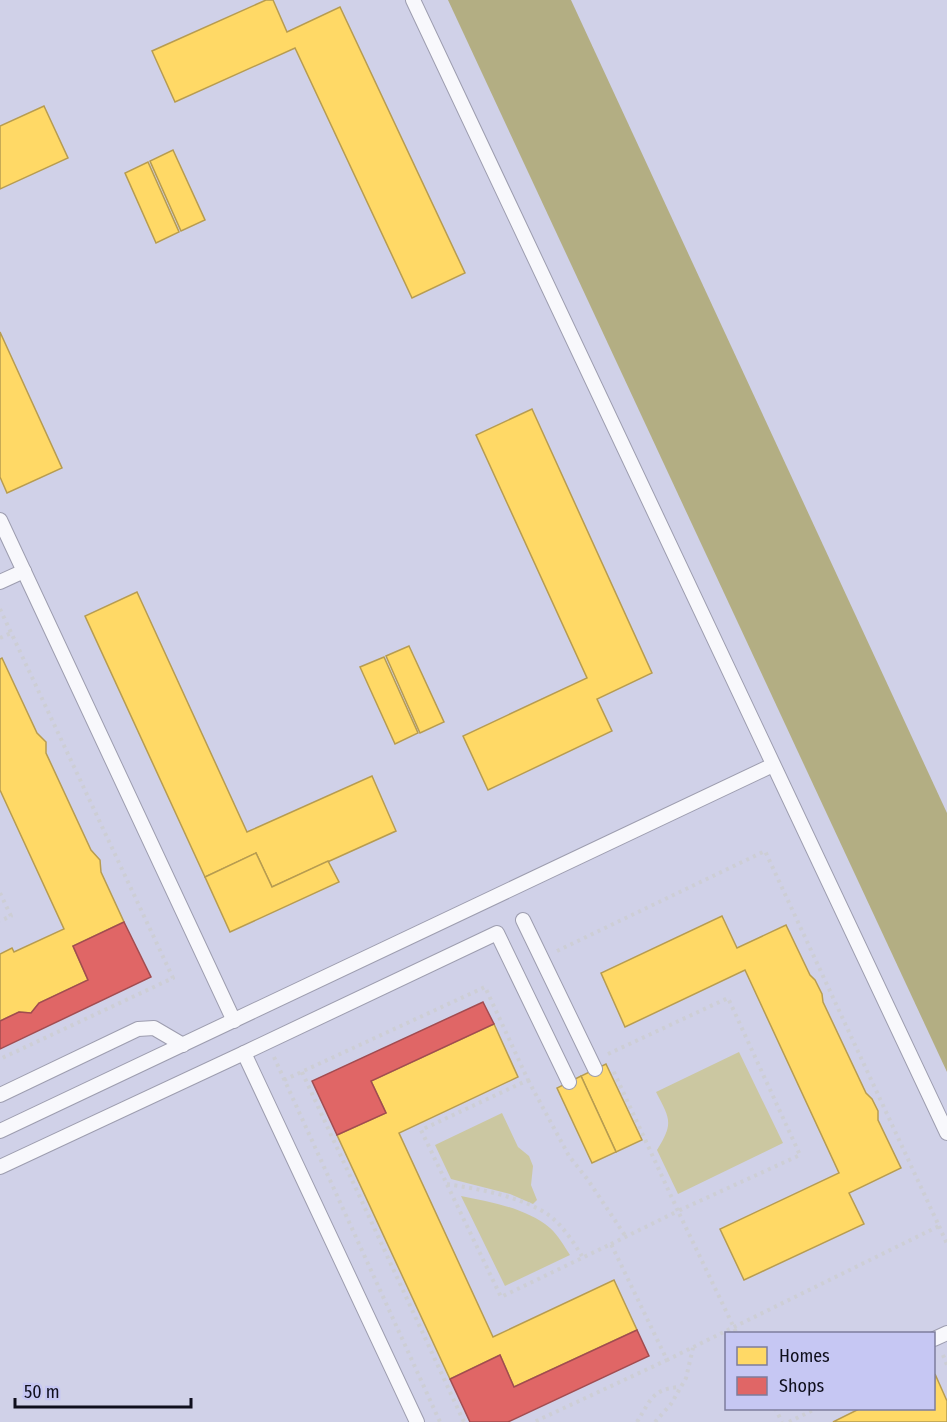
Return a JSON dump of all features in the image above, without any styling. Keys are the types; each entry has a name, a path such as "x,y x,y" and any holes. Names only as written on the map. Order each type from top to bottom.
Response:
{"lane":[{"path":"413,0 947,1133"},
{"path":"0,520 234,1021"},
{"path":"0,582 24,571"},
{"path":"0,1131 773,765"},
{"path":"523,920 595,1069"},
{"path":"0,1167 497,933 569,1082"},
{"path":"0,1095 138,1029 154,1028 183,1045"},
{"path":"244,1053 417,1422"}],"path":[{"path":"0,609 173,978 0,1059"},
{"path":"0,638 11,633"},
{"path":"561,961 557,951 765,850 947,1244"},
{"path":"0,893 11,916 0,921"},
{"path":"284,1080 485,987 528,1080 569,1155 626,1237"},
{"path":"528,1080 421,1130 501,1297 582,1256 611,1244 678,1212 800,1155 728,998 606,1054 678,1212 736,1332"},
{"path":"266,1042 441,1422"},
{"path":"302,1072 464,1422"},
{"path":"447,1184 527,1204 549,1216 567,1233 582,1256"},
{"path":"534,1422 667,1360 939,1226"},
{"path":"611,1244 667,1360"},
{"path":"655,1422 671,1404 686,1378 693,1347"},
{"path":"637,1422 656,1394 665,1388 680,1387"},
{"path":"789,1422 813,1410"}],"shaded area":[{"path":"448,0 571,0 947,813 947,1072"},
{"path":"739,1052 783,1143 678,1194 657,1150 666,1133 668,1121 656,1092"},
{"path":"502,1113 518,1147 529,1156 533,1166 531,1185 537,1200 533,1204 510,1194 451,1179 435,1145"},
{"path":"461,1196 508,1207 530,1215 553,1231 570,1255 505,1286"}],"building: Homes":[{"path":"266,0 273,0 287,32 340,7 465,273 412,298 295,48 175,102 152,51"},
{"path":"44,106 68,158 0,189 0,126"},
{"path":"173,150 205,220 181,231 150,161"},
{"path":"148,162 179,232 156,243 125,173"},
{"path":"0,332 62,468 7,493 0,477"},
{"path":"532,409 652,673 597,699 612,731 488,790 463,736 587,678 476,435"},
{"path":"137,592 247,832 372,776 396,831 272,887 256,853 205,877 85,616"},
{"path":"409,646 444,722 420,733 386,656"},
{"path":"384,657 418,733 395,744 360,667"},
{"path":"2,658 37,733 46,742 46,753 91,850 100,860 101,872 124,922 73,946 88,980 39,1003 31,1013 19,1012 0,1021 0,954 12,948 14,952 64,929 0,790 0,659"},
{"path":"256,853 272,887 328,861 339,882 230,932 205,877"},
{"path":"722,916 737,948 786,925 810,975 822,994 823,1002 866,1093 878,1111 878,1120 901,1168 849,1193 864,1224 744,1280 720,1229 839,1173 745,970 625,1027 601,973"},
{"path":"494,1024 518,1077 399,1133 493,1337 614,1280 637,1330 514,1387 500,1355 450,1379 337,1135 386,1113 371,1081"},
{"path":"606,1064 642,1140 616,1152 581,1076"},
{"path":"581,1076 616,1152 592,1163 557,1088"},
{"path":"935,1374 947,1401 947,1422 833,1422 857,1410 935,1410"}],"building: Shops":[{"path":"124,922 151,977 0,1049 0,1021 19,1012 31,1013 39,1003 88,980 73,946"},
{"path":"483,1002 494,1024 371,1081 386,1113 337,1135 312,1081"},
{"path":"637,1330 649,1356 508,1422 470,1422 450,1379 500,1355 514,1387"}]}
